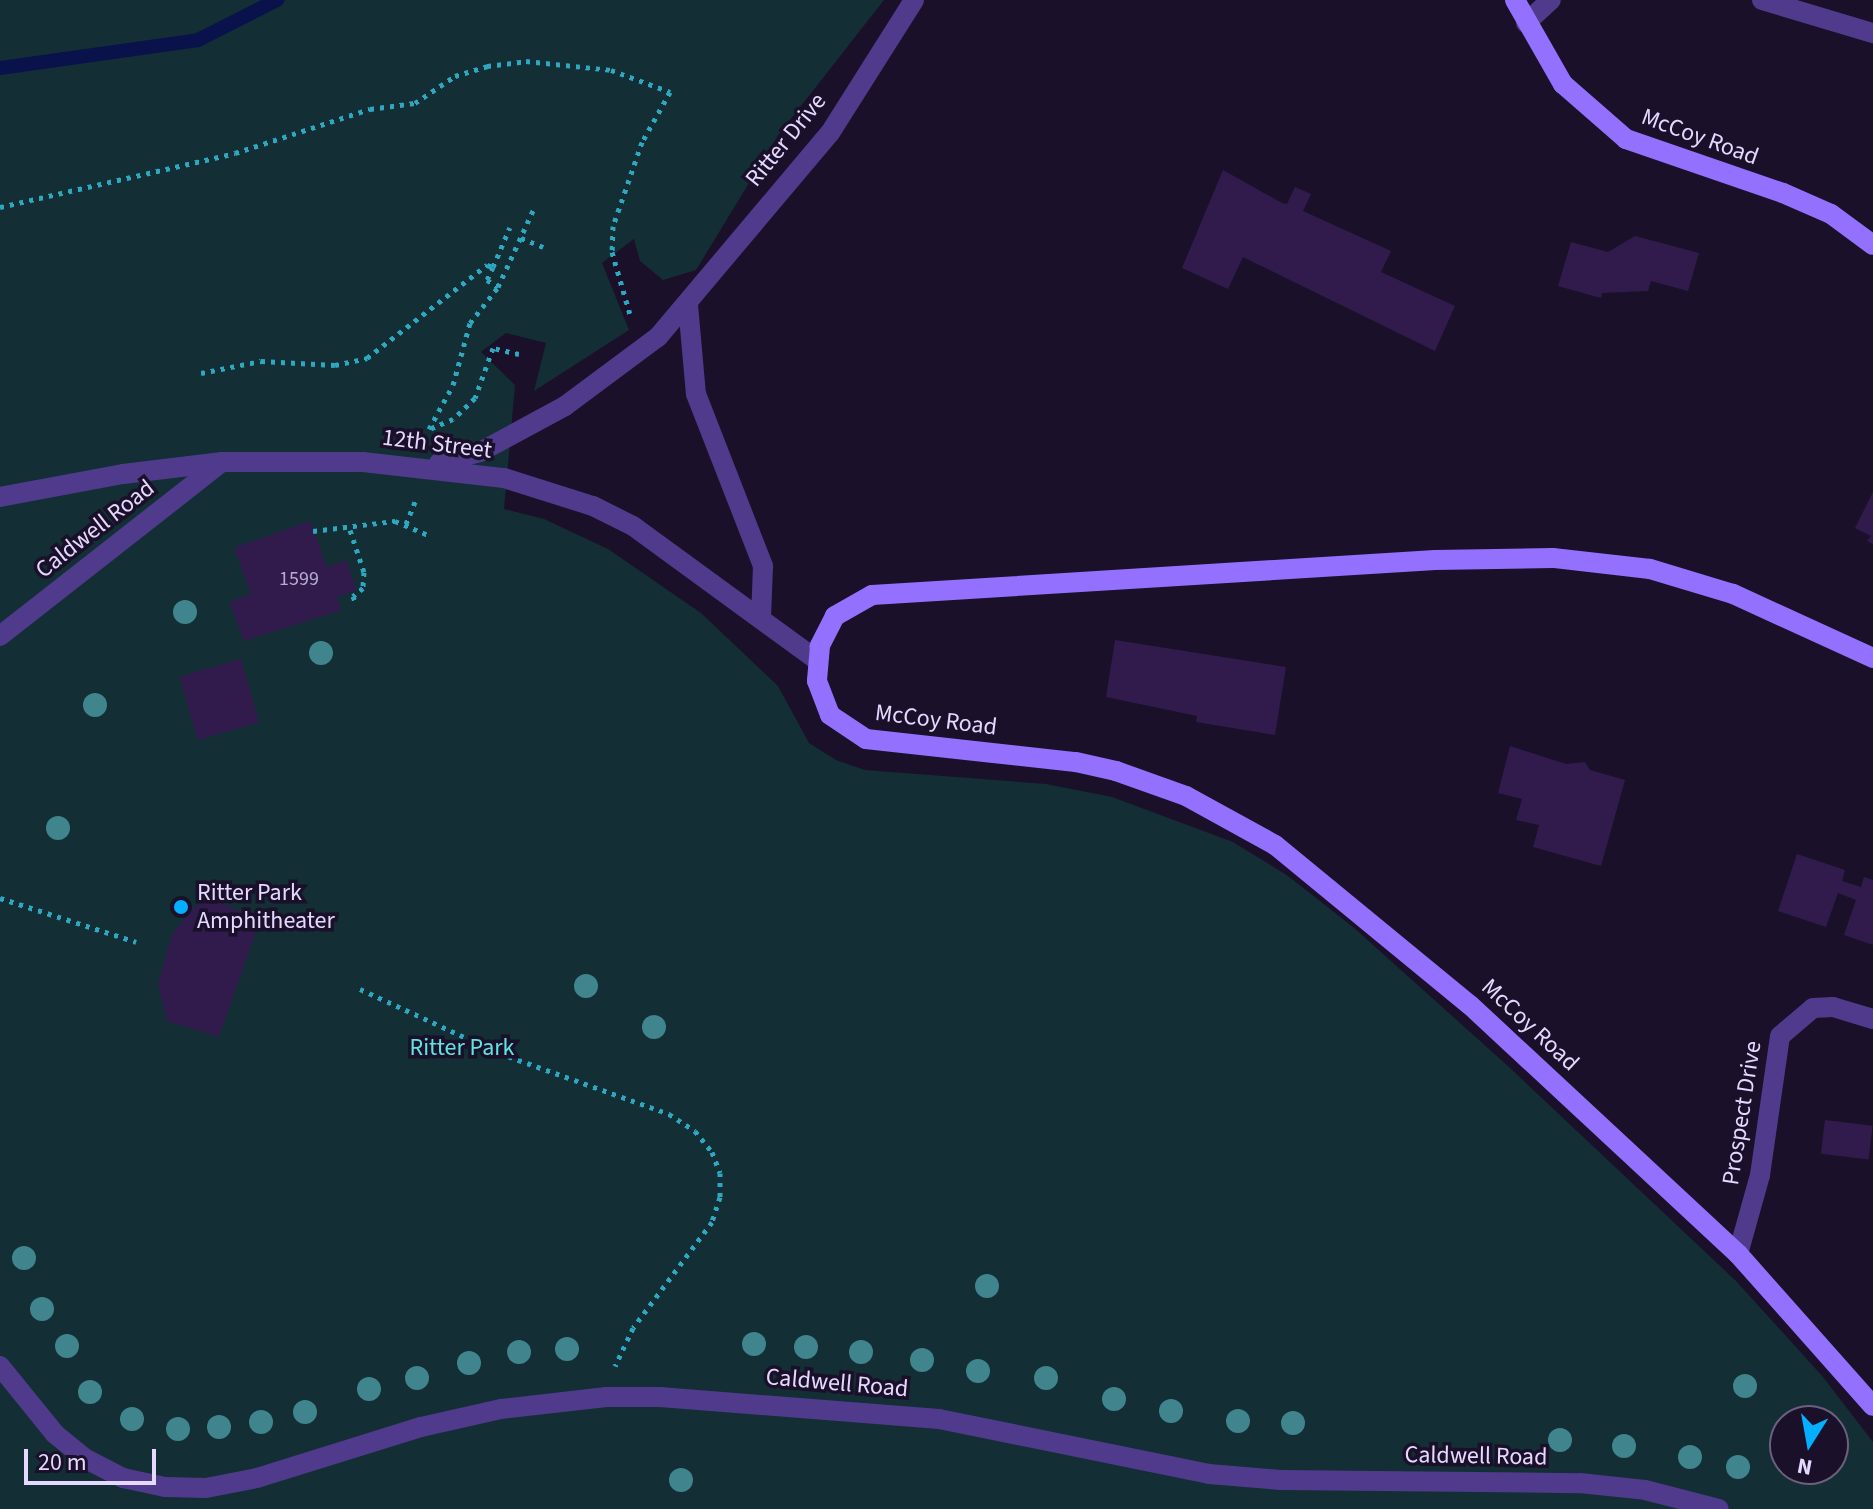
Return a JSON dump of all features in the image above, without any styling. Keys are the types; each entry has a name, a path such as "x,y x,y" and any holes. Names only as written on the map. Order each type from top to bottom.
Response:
{"street":[{"name":"Ritter Drive","path":"423,466 480,452 565,406 622,368 688,305 727,250 830,133 914,0"},
{"name":"McCoy Road","path":"1515,0 1563,84 1626,139 1783,193 1831,214 1873,245"},
{"path":"1526,23 1551,0"},
{"path":"1762,0 1873,33"},
{"path":"688,305 696,394 763,566 761,617"},
{"name":"12th Street","path":"0,497 123,474 222,462 423,466 504,478 593,506 665,546 818,661"},
{"name":"Caldwell Road","path":"0,636 222,462"},
{"name":"McCoy Road","path":"1873,658 1696,580 1607,562 1553,558 1435,560 898,591 872,595 835,616 818,661 820,697 830,715 866,739 1076,762 1116,771 1186,796 1275,845 1470,1005 1738,1254 1873,1406"},
{"name":"Prospect Drive","path":"1738,1254 1760,1175 1780,1036 1813,1008 1833,1007 1873,1019"},
{"name":"Caldwell Road","path":"0,1366 55,1434 86,1459 123,1478 165,1487 206,1488 257,1478 421,1427 501,1409 606,1397 764,1402 939,1419 1209,1474 1281,1480 1580,1483 1645,1490 1719,1509"}],"path":[{"path":"0,207 235,153 370,109 415,103 455,76 487,66 526,61 611,70 670,92 642,142 613,226 618,281 635,327"},
{"path":"519,354 493,348 475,398 453,419 429,429 453,385 470,323 498,287 535,206"},
{"path":"498,287 487,280 510,227"},
{"path":"521,238 543,247"},
{"path":"201,373 261,361 335,365 367,358 487,265 493,267"},
{"path":"406,524 418,493"},
{"path":"313,531 350,530 387,521 406,524 428,535"},
{"path":"350,530 364,572 363,588 353,596 356,604"},
{"path":"0,898 136,942"},
{"path":"360,989 513,1059 669,1114 695,1131 712,1152 720,1173 720,1197 712,1222 633,1328 616,1358 606,1397"}],"green space":[{"name":"Ritter Park","path":"0,0 884,0 779,134 696,270 663,280 640,261 634,239 602,263 629,330 534,391 546,343 506,333 481,352 515,385 504,509 544,519 608,549 701,613 778,686 809,743 836,760 865,770 1046,784 1112,797 1233,842 1288,876 1353,927 1509,1067 1736,1281 1823,1377 1845,1405 1769,1405 1769,1485 1849,1485 1849,1411 1873,1442 1873,1509 0,1509"}],"building":[{"path":"1223,170 1282,203 1287,204 1295,187 1311,194 1303,211 1391,251 1381,272 1455,306 1435,351 1243,257 1228,289 1182,268"},
{"path":"1635,236 1699,253 1688,291 1651,281 1648,291 1602,293 1601,298 1558,286 1571,242 1608,252"},
{"path":"1873,492 1873,544 1867,541 1871,536 1855,528"},
{"path":"310,521 327,567 346,560 357,590 337,597 342,610 244,641 229,602 251,594 234,548"},
{"path":"1115,640 1286,667 1275,735 1196,722 1197,716 1106,697"},
{"path":"241,659 259,722 198,740 179,677"},
{"path":"1510,746 1566,764 1585,762 1590,770 1625,780 1601,866 1533,847 1539,825 1516,820 1522,799 1498,793"},
{"path":"1797,854 1845,870 1842,881 1861,887 1864,877 1873,880 1873,945 1844,935 1856,900 1838,893 1826,927 1778,911"},
{"path":"209,898 260,920 219,1037 167,1021 158,985 171,936 192,909"},
{"path":"1825,1120 1873,1126 1868,1160 1821,1154"}],"waterway":[{"path":"0,68 198,40 277,0"}],"place":[{"name":"Ritter Park Amphitheater","path":"181,907"}]}
